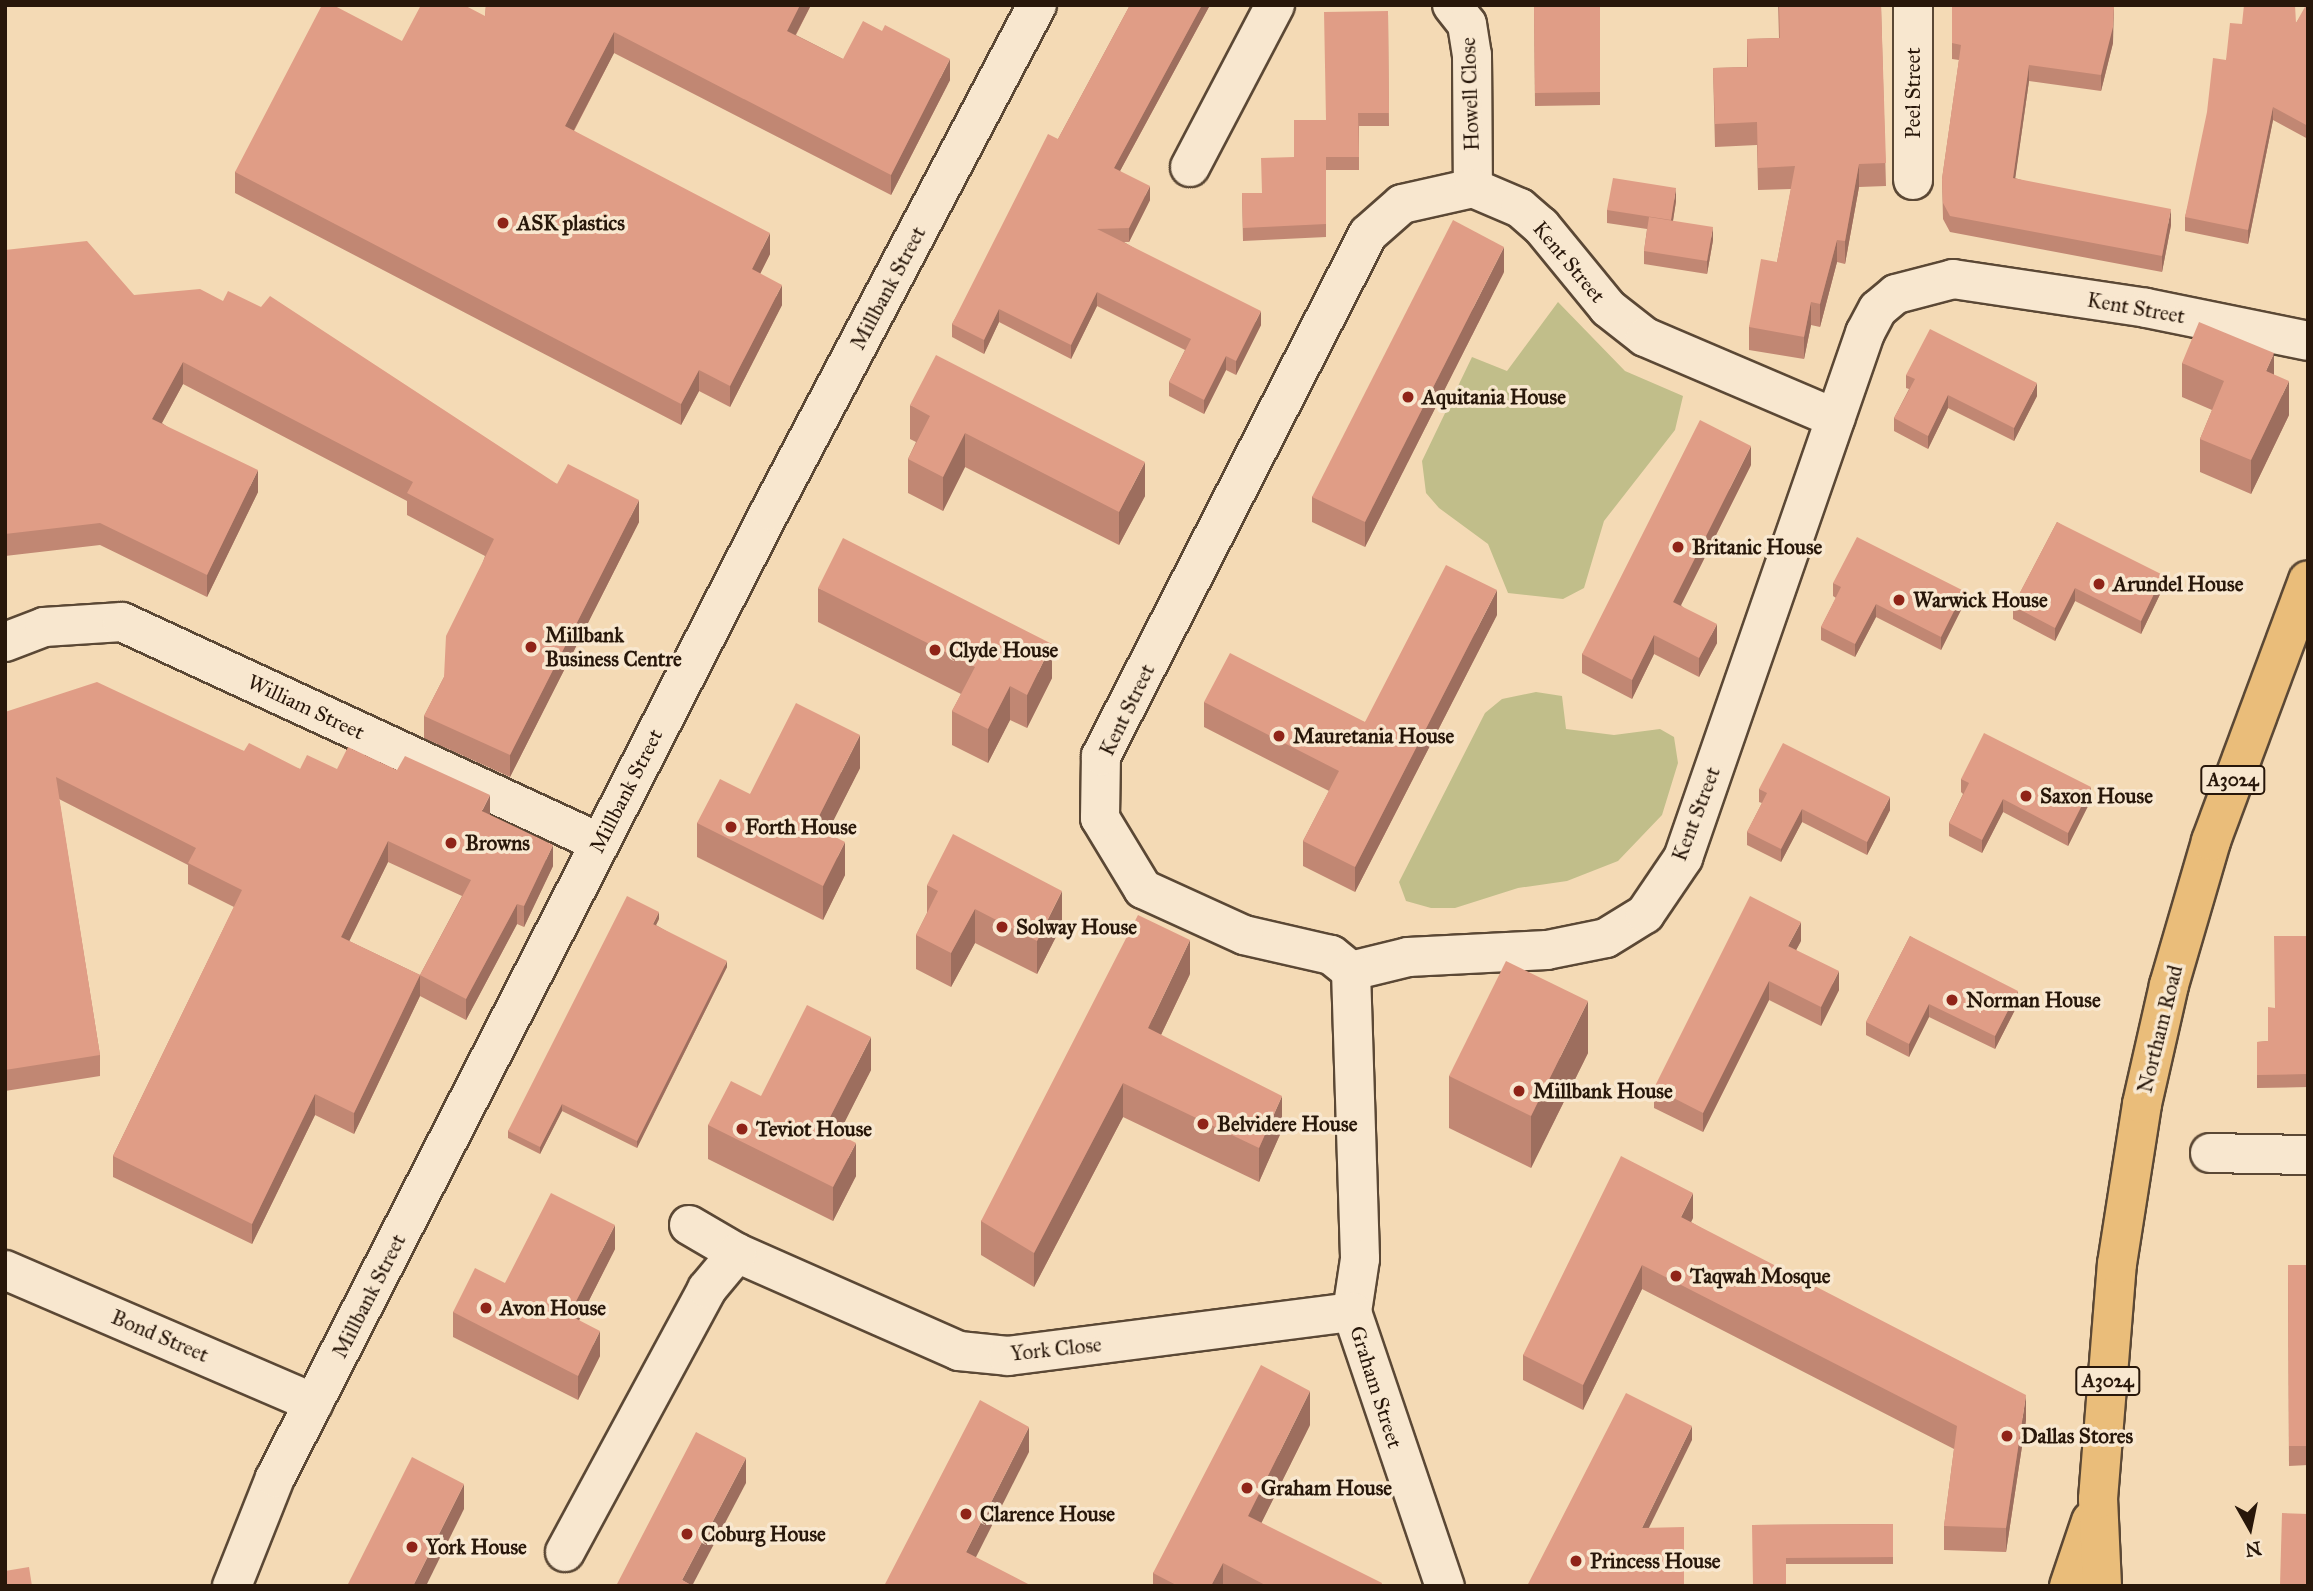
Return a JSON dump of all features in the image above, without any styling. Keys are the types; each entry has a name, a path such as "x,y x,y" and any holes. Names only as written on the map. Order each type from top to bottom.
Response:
{"main road":[{"name":"Northam Road","path":"2102,1586 2098,1499 2117,1264 2145,1090 2169,985 2211,841 2308,580"},
{"name":"Northam Road","path":"2069,1586 2098,1499"}],"street":[{"name":"Millbank Street","path":"232,1586 275,1478 600,843 1037,5"},
{"path":"1189,167 1275,5"},
{"name":"Howell Close","path":"1452,5 1467,24 1472,55 1473,188"},
{"name":"Peel Street","path":"1913,5 1913,180"},
{"name":"Kent Street","path":"1835,418 1645,337 1608,308 1541,226 1520,208 1473,188 1402,204 1368,234 1101,757 1100,818 1143,889 1244,935 1331,956 1352,971 1408,957 1535,951 1606,938 1645,914 1683,858 1865,333 1878,309 1896,294 1954,279 2146,308 2308,341"},
{"name":"William Street","path":"5,642 44,627 122,622 600,843"},
{"name":"Graham Street","path":"1352,971 1360,1259 1352,1312 1445,1586"},
{"path":"2210,1153 2308,1155"},
{"name":"York Close","path":"689,1225 737,1253 960,1351 1008,1356 1352,1312"},
{"path":"565,1552 707,1289 737,1253"},
{"name":"Bond Street","path":"5,1270 314,1403"}],"shaded area":[{"path":"1558,302 1625,371 1683,396 1675,430 1604,521 1584,588 1563,599 1508,593 1488,544 1439,508 1426,493 1422,461 1472,357 1507,371"},
{"path":"1536,692 1562,696 1566,729 1614,735 1660,729 1674,737 1678,763 1662,815 1618,861 1567,881 1518,888 1455,908 1431,908 1406,901 1399,882 1485,713 1502,699"}],"building":[{"name":"ASK plastics","path":"322,5 333,5 402,41 421,5 464,5 485,16 486,5 800,5 787,31 843,59 863,21 882,31 885,25 950,59 891,175 614,32 565,126 770,233 752,269 782,285 730,386 699,370 681,404 235,172"},
{"path":"1130,5 1202,5 1114,168 1150,186 1129,228 1097,229 1261,311 1236,361 1226,356 1204,400 1169,382 1191,339 1097,292 1071,345 999,309 984,340 952,324 1048,134 1058,139"},
{"path":"1534,5 1600,5 1600,92 1535,93"},
{"path":"1779,5 1881,5 1886,163 1859,164 1845,241 1837,240 1820,304 1811,302 1804,337 1749,327 1761,259 1777,262 1795,166 1758,168 1757,122 1715,124 1713,68 1748,67 1747,39 1780,38"},
{"path":"1952,5 2114,5 2113,27 2101,75 2029,65 2013,178 2171,209 2162,256 1950,216 1943,203 1942,179 1961,45 1952,43"},
{"path":"2244,5 2295,5 2296,23 2308,5 2308,126 2273,107 2248,230 2185,217 2207,112 2213,58 2226,60 2230,23 2242,24"},
{"path":"1388,11 1389,113 1358,113 1359,157 1326,157 1326,224 1243,228 1242,193 1262,193 1261,158 1294,157 1294,120 1326,120 1324,12"},
{"path":"1613,178 1676,188 1671,220 1607,210"},
{"path":"1649,217 1713,227 1707,261 1644,251"},
{"name":"Aquitania House","path":"1453,220 1504,247 1365,522 1312,497"},
{"path":"87,241 134,295 200,289 223,301 228,291 261,307 270,296 557,484 568,464 639,500 510,755 424,716 444,677 446,636 494,539 407,493 413,482 183,362 152,419 258,470 207,575 100,523 5,534 5,250"},
{"path":"2199,322 2274,353 2266,371 2289,381 2251,460 2200,439 2224,381 2182,363"},
{"path":"1930,329 2037,383 2014,428 1948,395 1928,436 1894,418 1915,379 1906,375"},
{"path":"936,355 1145,462 1119,512 965,433 943,477 908,459 930,416 910,405"},
{"name":"Britanic House","path":"1700,420 1751,446 1673,602 1717,624 1699,658 1654,635 1632,680 1582,654"},
{"name":"Arundel House","path":"2057,522 2163,575 2141,621 2075,588 2055,628 2013,606"},
{"name":"Warwick House","path":"1857,537 1964,591 1941,637 1876,604 1855,644 1821,627 1841,587 1833,583"},
{"path":"843,538 1052,644 1027,695 1010,686 988,729 952,711 975,667 818,588"},
{"name":"Mauretania House","path":"1446,565 1497,590 1355,867 1303,841 1339,771 1204,702 1230,653 1365,722"},
{"path":"97,682 244,751 249,743 300,769 307,755 337,769 348,747 397,770 405,756 490,795 482,811 553,845 524,906 517,904 466,999 420,975 354,1113 315,1094 252,1224 113,1156 242,890 188,863 196,848 56,777 100,1055 5,1070 5,712","holes":["388,841 471,880 420,975 341,937"]},
{"path":"796,703 860,735 814,826 845,842 823,886 697,823 720,779 750,794"},
{"name":"Saxon House","path":"1984,733 2091,787 2068,833 2003,799 1982,840 1949,823 1969,783 1961,779"},
{"path":"1783,743 1890,797 1867,842 1802,809 1781,849 1747,832 1767,793 1759,789"},
{"path":"953,834 1062,891 1037,941 975,909 951,953 916,935 938,891 927,885"},
{"path":"627,896 659,912 653,924 727,961 637,1141 562,1104 540,1147 508,1131"},
{"path":"1750,896 1801,922 1788,946 1839,971 1821,1007 1769,981 1703,1113 1654,1088"},
{"name":"Belvidere House","path":"1138,915 1190,940 1148,1028 1282,1096 1259,1148 1123,1083 1034,1253 981,1221"},
{"name":"Norman House","path":"1910,936 2018,991 1995,1036 1929,1004 1909,1044 1866,1022"},
{"path":"2274,936 2308,936 2308,1074 2257,1075 2257,1042 2268,1041 2268,1007 2275,1008"},
{"path":"1506,961 1588,1001 1531,1116 1449,1076"},
{"path":"807,1005 871,1037 825,1127 856,1143 833,1187 708,1125 731,1081 761,1096"},
{"path":"1621,1156 1693,1193 1681,1217 2026,1395 2006,1528 1944,1526 1957,1426 1642,1265 1583,1385 1523,1355"},
{"path":"551,1193 615,1225 569,1315 600,1331 578,1376 453,1312 475,1268 505,1283"},
{"path":"2288,1265 2308,1265 2308,1446 2289,1446"},
{"path":"1261,1365 1310,1391 1248,1516 1382,1583 1381,1586 1267,1586 1223,1563 1211,1586 1178,1586 1153,1573"},
{"path":"1626,1393 1692,1426 1642,1528 1684,1527 1684,1586 1527,1586"},
{"name":"Clarence House","path":"980,1400 1029,1427 966,1552 1032,1586 884,1586"},
{"name":"Coburg House","path":"696,1432 746,1458 682,1580 693,1586 616,1586"},
{"name":"York House","path":"412,1457 464,1484 413,1586 347,1586"},
{"path":"2282,1513 2308,1514 2308,1586 2280,1586"},
{"path":"1893,1524 1893,1557 1786,1558 1786,1586 1753,1586 1752,1525"},
{"path":"29,1567 32,1586 5,1586 5,1571"}],"place":[{"name":"ASK plastics","path":"503,223"},
{"name":"Aquitania House","path":"1408,397"},
{"name":"Britanic House","path":"1678,547"},
{"name":"Arundel House","path":"2099,584"},
{"name":"Warwick House","path":"1899,600"},
{"name":"Millbank Business Centre","path":"531,647"},
{"name":"Clyde House","path":"935,650"},
{"name":"Mauretania House","path":"1279,736"},
{"name":"Saxon House","path":"2026,796"},
{"name":"Forth House","path":"731,827"},
{"name":"Browns","path":"451,843"},
{"name":"Solway House","path":"1002,927"},
{"name":"Norman House","path":"1952,1000"},
{"name":"Millbank House","path":"1519,1091"},
{"name":"Belvidere House","path":"1203,1124"},
{"name":"Teviot House","path":"742,1129"},
{"name":"Taqwah Mosque","path":"1676,1276"},
{"name":"Avon House","path":"486,1308"},
{"name":"Dallas Stores","path":"2007,1436"},
{"name":"Graham House","path":"1247,1488"},
{"name":"Clarence House","path":"966,1514"},
{"name":"Coburg House","path":"687,1534"},
{"name":"York House","path":"412,1547"},
{"name":"Princess House","path":"1576,1561"}]}
